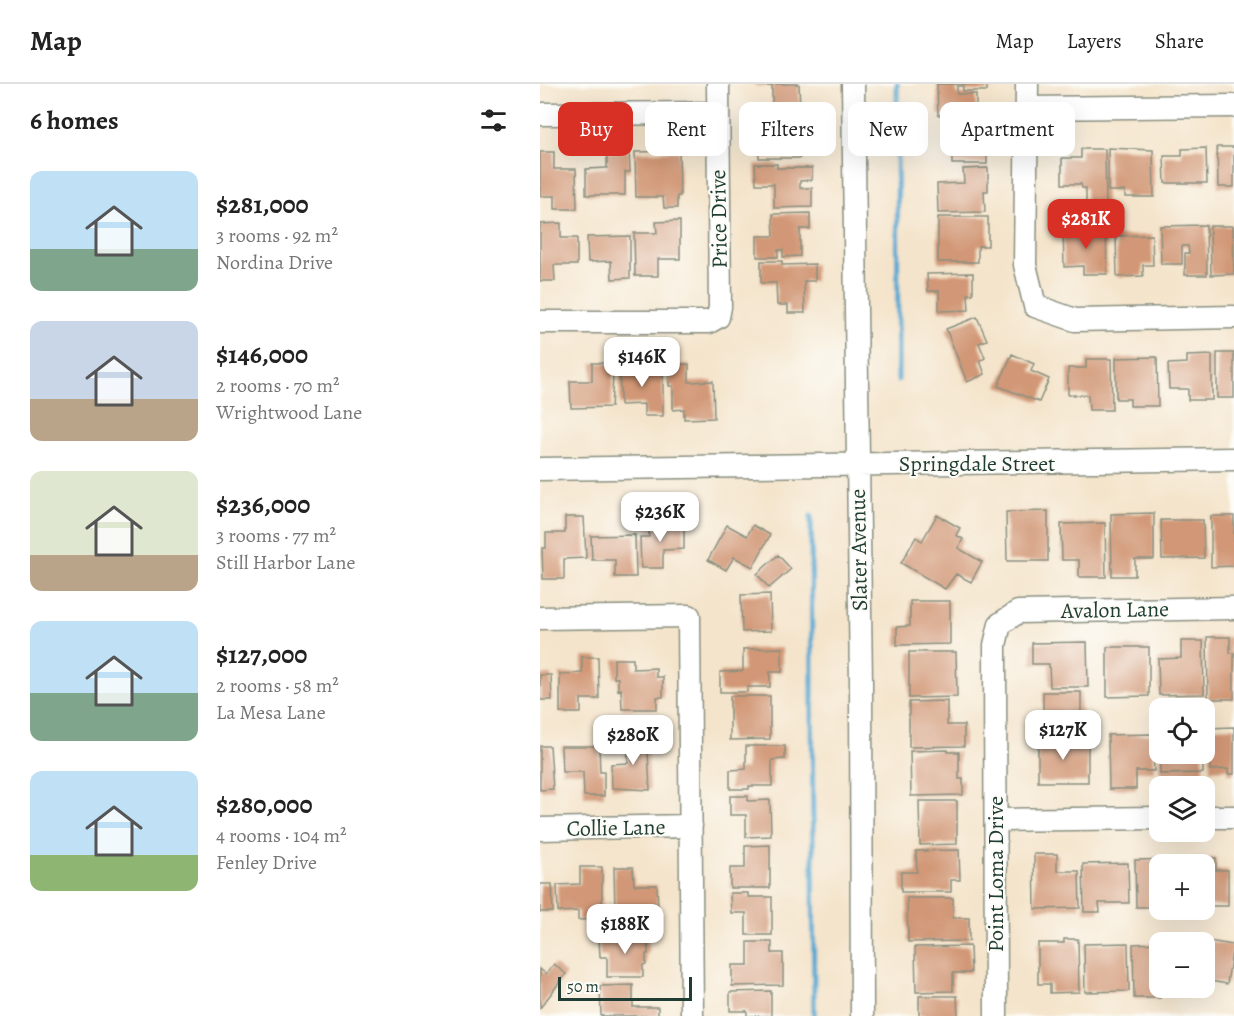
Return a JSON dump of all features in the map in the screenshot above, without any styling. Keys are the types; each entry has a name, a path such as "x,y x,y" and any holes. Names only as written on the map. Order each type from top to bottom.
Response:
{"street":[{"name":"Price Drive","path":"718,84 718,102"},
{"name":"Slater Avenue","path":"853,84 861,683 862,1016"},
{"path":"1027,84 1027,102"},
{"path":"1075,108 1234,106"},
{"path":"540,114 645,113"},
{"name":"Price Drive","path":"540,322 709,322 718,317 720,307 718,156"},
{"path":"1026,156 1025,265 1035,306 1075,320 1234,317"},
{"name":"Springdale Street","path":"540,469 1234,459"},
{"name":"Avalon Lane","path":"1000,624 1018,612 1234,608"},
{"path":"540,618 689,616 692,1016"},
{"name":"Point Loma Drive","path":"996,1016 995,645 1000,624"},
{"path":"1215,817 1234,817"},
{"path":"996,820 1149,818"},
{"name":"Collie Lane","path":"540,829 691,826"}],"building":[{"path":"756,84 799,84 800,102 772,102 772,86 756,86"},
{"path":"937,84 987,84 987,91 963,91 963,86 957,86 957,94 976,94 976,102 940,102 940,115 938,115"},
{"path":"1217,147 1234,147 1234,187 1218,187"},
{"path":"1108,148 1153,150 1154,197 1125,197 1125,191 1108,191"},
{"path":"1206,148 1207,183 1165,183 1164,156 1182,156 1182,149"},
{"path":"1081,149 1105,149 1106,205 1086,205 1086,188 1082,188 1081,184 1062,184 1062,158 1081,158"},
{"path":"540,152 554,152 554,169 576,169 577,209 555,209 555,196 540,196"},
{"path":"635,152 645,152 645,156 679,156 680,196 677,196 677,208 664,208 663,197 636,197"},
{"path":"607,156 629,156 630,172 625,172 625,195 586,195 586,169 607,168"},
{"path":"759,156 800,156 800,158 759,158"},
{"path":"952,156 987,156 987,164 952,164"},
{"path":"755,164 777,164 777,168 812,168 812,180 800,181 800,188 812,188 812,207 774,208 774,184 756,184"},
{"path":"988,168 988,191 984,191 985,212 938,213 937,184 964,183 963,169"},
{"path":"810,213 810,229 800,229 800,256 783,257 783,250 778,250 778,257 757,257 757,236 774,236 773,214"},
{"path":"938,217 988,217 988,246 978,246 978,262 938,262"},
{"path":"680,221 680,259 658,259 658,276 635,276 634,233 657,233 656,222"},
{"path":"561,223 561,238 577,238 577,265 554,265 555,281 540,281 540,224"},
{"path":"1206,225 1207,275 1185,275 1185,253 1189,253 1188,246 1182,246 1182,264 1161,264 1160,226"},
{"path":"1210,226 1233,226 1234,274 1211,275"},
{"path":"1106,229 1107,274 1083,274 1083,266 1064,267 1063,230"},
{"path":"1152,235 1153,265 1143,265 1143,276 1117,277 1116,236"},
{"path":"630,236 630,278 612,279 611,261 588,262 587,237"},
{"path":"761,261 782,261 782,265 815,264 815,281 804,281 805,313 788,313 788,305 777,305 776,283 761,283"},
{"path":"973,273 973,294 968,294 969,310 939,311 939,291 928,291 927,274"},
{"path":"977,317 987,340 979,343 985,358 980,361 985,374 967,382 946,329"},
{"path":"1217,353 1234,353 1234,398 1217,398"},
{"path":"1012,354 1034,364 1031,371 1049,379 1039,402 998,386"},
{"path":"1212,355 1212,400 1188,400 1188,389 1169,389 1168,364 1187,363 1187,356"},
{"path":"1157,357 1158,406 1130,406 1130,399 1116,399 1116,358"},
{"path":"1086,359 1111,359 1112,410 1089,410 1088,395 1068,395 1068,368 1086,368"},
{"path":"620,361 643,361 643,372 663,371 663,416 644,416 644,404 620,405"},
{"path":"592,363 614,363 611,407 571,408 570,381 592,381"},
{"path":"689,364 689,382 713,381 714,418 684,419 684,409 673,410 673,386 669,386 669,365"},
{"path":"1048,511 1048,561 1007,561 1006,512"},
{"path":"1154,513 1154,559 1135,559 1135,576 1112,576 1111,514"},
{"path":"937,515 960,528 956,535 963,539 958,548 982,562 971,582 956,574 945,589 901,563 916,537 922,541"},
{"path":"1211,516 1234,516 1234,566 1211,567"},
{"path":"565,517 584,517 586,558 564,559 564,579 543,579 542,548 546,548 546,533 565,533"},
{"path":"648,518 664,518 664,526 684,525 684,549 663,550 663,568 641,568 640,537 649,537"},
{"path":"1161,520 1203,520 1204,558 1162,559"},
{"path":"1105,523 1106,577 1079,577 1079,560 1062,560 1061,524"},
{"path":"727,525 747,536 753,525 770,535 753,567 734,557 726,570 708,560"},
{"path":"635,535 636,577 615,577 615,560 592,560 591,536"},
{"path":"778,555 791,569 769,588 757,574"},
{"path":"770,594 771,631 742,632 741,595"},
{"path":"910,601 950,601 950,644 897,645 897,627 910,626"},
{"path":"1207,637 1230,637 1230,653 1234,653 1234,699 1208,698"},
{"path":"1181,641 1203,641 1204,694 1159,695 1158,659 1181,658"},
{"path":"1087,642 1088,687 1050,687 1049,664 1032,664 1032,643"},
{"path":"1107,647 1149,647 1149,696 1107,697"},
{"path":"782,648 782,672 770,672 770,687 747,687 747,692 720,692 720,672 743,671 743,649"},
{"path":"909,652 956,652 957,697 909,698"},
{"path":"582,657 598,657 599,699 581,699 581,713 560,713 560,674 582,673"},
{"path":"614,659 633,659 633,669 656,668 656,677 663,677 663,697 657,697 657,709 622,709 621,689 618,690 618,678 614,678"},
{"path":"540,675 551,675 552,700 540,700"},
{"path":"1043,692 1081,692 1081,736 1043,735"},
{"path":"730,696 770,696 770,739 730,740"},
{"path":"947,701 947,725 964,725 964,746 909,747 909,702"},
{"path":"1234,727 1234,774 1228,774 1228,769 1210,770 1210,764 1215,764 1215,728"},
{"path":"628,733 647,733 650,790 612,788 611,764 628,763"},
{"path":"1149,734 1149,764 1154,764 1154,771 1136,771 1136,789 1109,789 1108,735"},
{"path":"1038,740 1088,740 1088,782 1038,782"},
{"path":"540,746 550,746 553,789 540,790"},
{"path":"561,746 599,746 600,772 604,772 604,796 584,796 583,772 562,772"},
{"path":"746,746 785,746 785,759 772,760 772,786 730,789 730,770 746,769"},
{"path":"948,750 948,752 959,752 959,779 963,779 963,795 911,796 910,751"},
{"path":"1160,764 1203,764 1203,773 1160,774"},
{"path":"730,796 748,796 748,801 770,800 771,836 746,837 746,815 730,815"},
{"path":"919,801 957,801 957,844 920,845"},
{"path":"770,845 770,888 730,888 730,868 745,868 745,846"},
{"path":"959,850 960,880 951,880 951,892 901,892 901,872 917,872 916,851"},
{"path":"1034,854 1057,854 1057,871 1079,871 1080,908 1035,909"},
{"path":"1215,858 1216,870 1228,870 1228,906 1215,906"},
{"path":"1135,860 1149,860 1149,907 1136,907"},
{"path":"1128,863 1129,903 1099,903 1100,912 1084,912 1083,864"},
{"path":"580,867 602,867 600,919 578,920 578,911 558,912 557,885 580,884"},
{"path":"614,867 633,867 634,885 657,885 658,910 615,911"},
{"path":"540,884 552,884 553,912 540,912"},
{"path":"730,893 748,893 748,897 772,897 772,935 746,935 746,913 731,913"},
{"path":"907,898 953,898 953,918 969,918 969,941 908,942"},
{"path":"606,935 648,935 648,954 646,954 646,964 643,965 643,977 607,977 607,957 600,957 599,938 606,938"},
{"path":"1064,939 1078,939 1079,992 1050,993 1050,984 1038,984 1038,943 1064,943"},
{"path":"748,942 772,942 772,953 783,953 783,985 732,986 732,965 748,965"},
{"path":"1215,942 1233,945 1227,984 1215,982"},
{"path":"1128,943 1129,991 1085,992 1084,944"},
{"path":"1149,943 1149,998 1134,998 1133,944"},
{"path":"970,946 971,973 953,973 953,991 916,992 915,947"},
{"path":"554,964 566,974 540,1008 540,969 546,974"},
{"path":"633,985 633,1007 658,1007 658,1016 601,1016 600,986"},
{"path":"771,991 771,1016 747,1016 747,1011 730,1011 730,992"},
{"path":"919,996 957,996 958,1016 919,1016"}],"waterway":[{"path":"897,84 898,380"},
{"path":"811,516 814,1016"}]}
